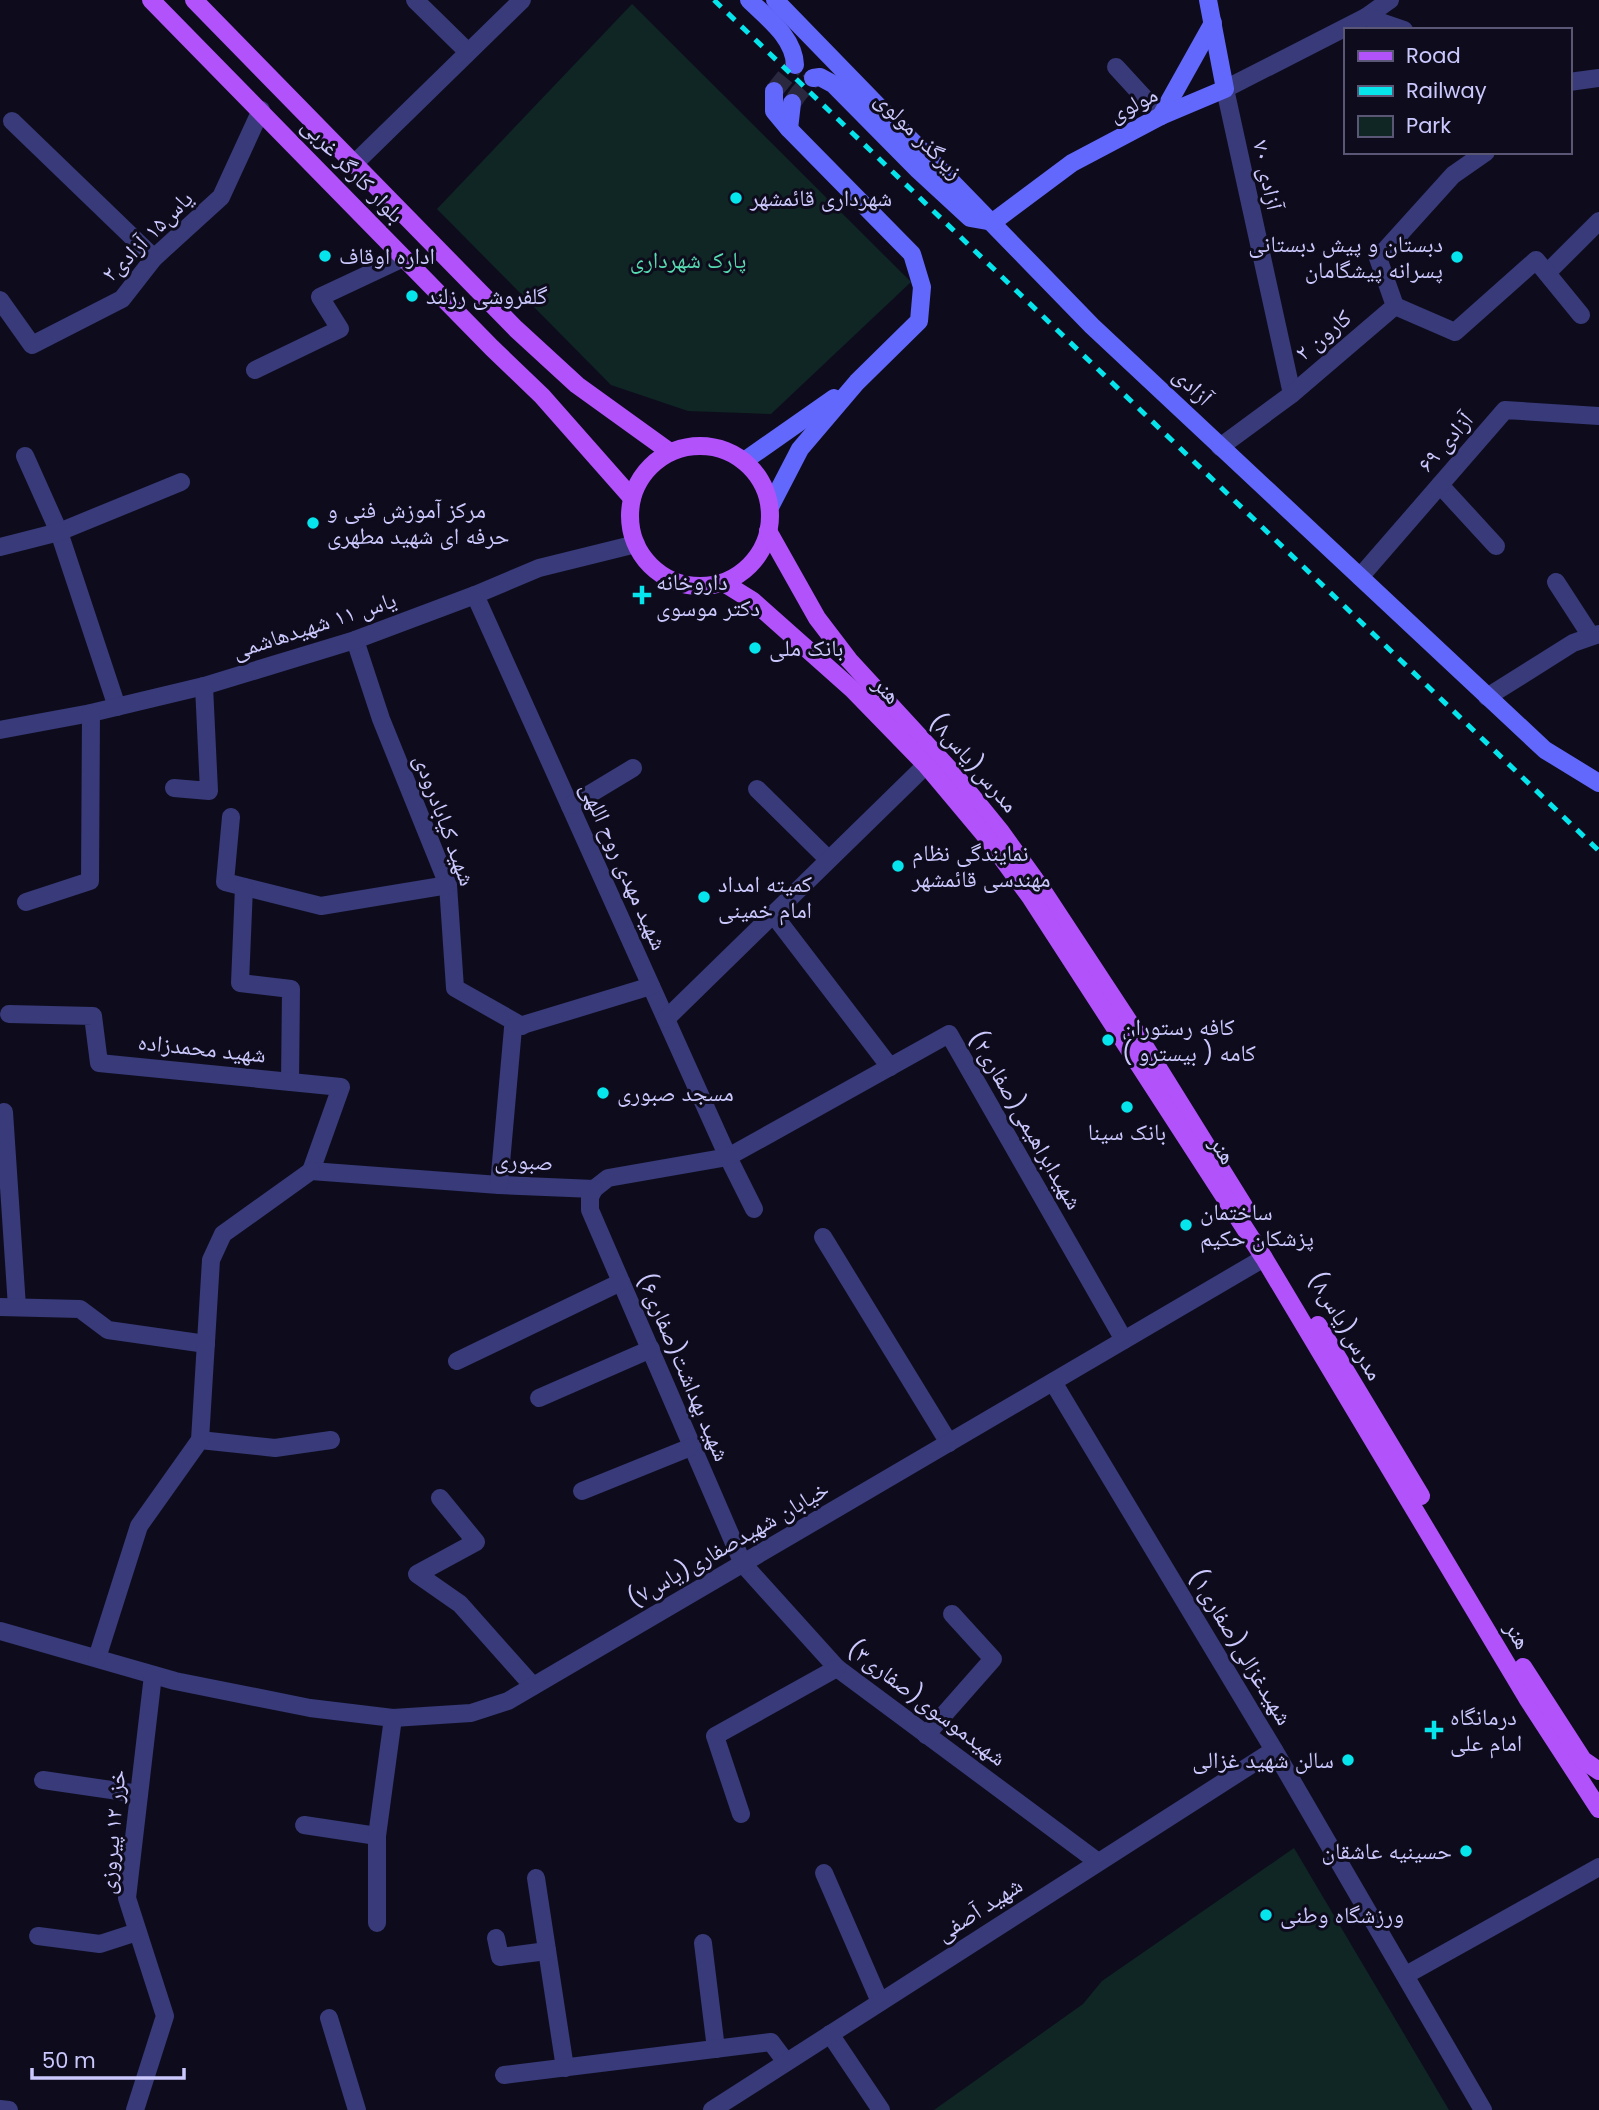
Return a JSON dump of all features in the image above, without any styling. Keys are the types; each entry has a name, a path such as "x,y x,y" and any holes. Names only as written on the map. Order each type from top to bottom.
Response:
{"main road":[{"name":"بلوار کارگر غربی","path":"151,0 542,396 632,498"},
{"name":"بلوار کارگر غربی","path":"194,0 516,329 577,385 670,452"},
{"path":"403,258 425,236"},
{"path":"702,446 729,452 744,461 752,468 771,505 764,546 748,569 724,583 703,587 682,585 663,576 647,562 636,544 630,521 632,498 642,477 670,452 702,446"},
{"name":"هنر","path":"768,531 817,618 865,677"},
{"name":"هنر","path":"724,583 753,601 852,689 926,765 988,839 1031,898 1264,1258 1527,1698 1599,1810"},
{"name":"مدرس(یاس۸)","path":"865,677 953,773 1001,832 1039,885 1139,1037 1305,1304 1548,1708 1583,1760 1599,1771"}],"street":[{"path":"415,0 468,52"},
{"path":"354,164 522,0"},
{"path":"749,0 789,42 795,55 795,65"},
{"name":"آزادی","path":"775,0 1092,326 1545,750 1599,783"},
{"path":"1208,0 1225,89 1344,29"},
{"path":"1346,28 1366,18 1390,0"},
{"path":"1366,18 1398,28"},
{"path":"1116,67 1161,116 1213,23"},
{"name":"زیرگذر مولوی","path":"813,78 820,77 833,84 970,218 993,222"},
{"path":"1571,82 1595,78"},
{"path":"1571,94 1595,78"},
{"name":"مولوی","path":"993,222 1073,163 1161,116 1225,89"},
{"name":"آزادی ۷۰","path":"1225,89 1292,394"},
{"path":"771,505 800,449 857,382 919,321 922,287 912,254 774,111 774,91"},
{"path":"789,129 792,103"},
{"name":"یاس۱۵ آزادی۲","path":"0,300 32,345 122,299 154,258 221,197 261,110"},
{"path":"12,121 154,258"},
{"path":"1483,154 1453,176 1378,258 1395,306 1455,332 1536,260 1581,315"},
{"path":"1546,273 1599,221"},
{"path":"255,370 340,329 320,297 403,258"},
{"name":"کارون ۲","path":"1220,447 1292,394 1395,306"},
{"path":"744,461 857,382"},
{"name":"آزادی ۶۹","path":"1360,577 1505,410 1599,416"},
{"path":"25,456 59,531 117,707"},
{"path":"0,547 59,531 181,482"},
{"path":"1440,485 1496,546"},
{"name":"یاس ۱۱ شهیدهاشمی","path":"0,730 91,713 204,686 355,640 475,596 539,568 636,544"},
{"path":"1487,697 1573,643 1595,635 1556,582"},
{"name":"شهید مهدی روح اللهی","path":"475,596 728,1157 754,1209"},
{"name":"شهید کیابادرودی","path":"355,640 382,719 448,886 455,988 522,1026"},
{"path":"174,788 209,791 204,686"},
{"path":"26,902 90,881 91,713"},
{"path":"666,1019 926,765"},
{"path":"570,806 634,768"},
{"path":"757,789 828,859"},
{"path":"231,817 225,882 321,906 448,886"},
{"path":"244,887 240,983 291,989 290,1082"},
{"path":"773,914 890,1067"},
{"path":"499,1185 513,1028 651,986"},
{"name":"شهید محمدزاده","path":"9,1014 93,1016 99,1063 341,1087 312,1171"},
{"name":"شهیدابراهیمی(صفاری۲)","path":"728,1157 949,1034 1124,1340"},
{"path":"4,1112 9,1307 80,1309 108,1330 206,1344"},
{"name":"صبوری","path":"312,1171 499,1185 594,1188 608,1178 728,1157"},
{"path":"97,1658 139,1526 200,1440 211,1260 223,1234 312,1171"},
{"name":"شهید بهداشت(صفاری۶)","path":"594,1188 590,1197 590,1210 743,1564"},
{"path":"822,1237 949,1443"},
{"name":"خیابان شهیدصفاری(یاس۷)","path":"0,1631 175,1681 310,1708 393,1718 471,1713 508,1701 1264,1258"},
{"path":"457,1361 621,1282"},
{"path":"539,1398 651,1349"},
{"name":"شهیدغزالی(صفاری۱)","path":"1053,1382 1274,1750 1483,2110"},
{"path":"200,1440 275,1448 331,1440"},
{"path":"582,1491 691,1447"},
{"path":"440,1499 476,1542 417,1574 460,1604 533,1686"},
{"name":"شهیدموسوی(صفاری۳)","path":"743,1564 837,1668 1098,1862"},
{"path":"926,1735 993,1659 952,1614"},
{"path":"741,1814 715,1736 837,1668"},
{"name":"خزر ۱۲ پیروزی","path":"135,2110 165,2016 127,1898 153,1675"},
{"path":"377,1923 377,1836 393,1718"},
{"name":"شهید آصفی","path":"712,2110 1274,1750"},
{"path":"43,1780 139,1794"},
{"path":"304,1825 377,1836"},
{"path":"1406,1975 1599,1867"},
{"path":"824,1873 880,2002"},
{"path":"537,1878 565,2068"},
{"path":"38,1936 100,1944 137,1932"},
{"path":"496,1938 500,1956 547,1951"},
{"path":"703,1942 716,2049"},
{"path":"329,2018 357,2110"},
{"path":"830,2034 881,2110"},
{"path":"504,2075 771,2042 786,2062"},
{"path":"0,2109 9,2110"}],"green space":[{"name":"پارک شهرداری","path":"632,4 911,282 771,414 688,411 611,385 437,209"},
{"name":"ورزشگاه وطنی","path":"1294,1848 1449,2110 934,2110 1083,2004 1102,1981"}],"tunnel":[{"path":"774,91 795,65"},
{"path":"792,103 813,78"}],"railway":[{"path":"714,0 1599,851"}],"place":[{"name":"شهرداری قائمشهر","path":"736,198"},
{"name":"اداره اوقاف","path":"325,256"},
{"name":"دبستان و پیش دبستانی پسرانه پیشگامان","path":"1457,257"},
{"name":"گلفروشی رزلند","path":"412,296"},
{"name":"مرکز آموزش فنی و حرفه ای شهید مطهری","path":"313,523"},
{"name":"داروخانه دکتر موسوی","path":"642,595"},
{"name":"بانک ملی","path":"755,648"},
{"name":"نمایندگی نظام مهندسی قائمشهر","path":"898,866"},
{"name":"کمیته امداد امام خمینی","path":"704,897"},
{"name":"کافه رستوران کامه ( بیسترو )","path":"1108,1040"},
{"name":"مسجد صبوری","path":"603,1093"},
{"name":"بانک سینا","path":"1127,1107"},
{"name":"ساختمان پزشکان حکیم","path":"1186,1225"},
{"name":"درمانگاه امام علی","path":"1434,1730"},
{"name":"سالن شهید غزالی","path":"1348,1760"},
{"name":"حسینیه عاشقان","path":"1466,1851"},
{"name":"ورزشگاه وطنی","path":"1266,1915"}]}
